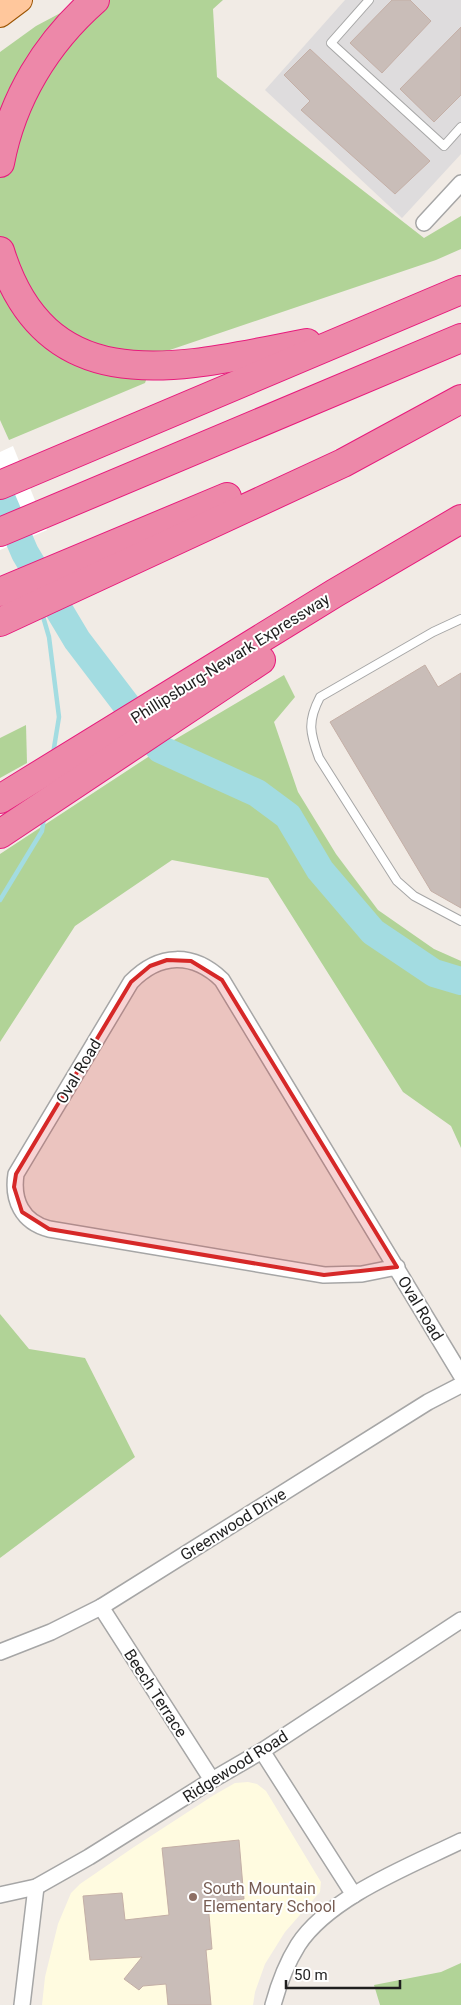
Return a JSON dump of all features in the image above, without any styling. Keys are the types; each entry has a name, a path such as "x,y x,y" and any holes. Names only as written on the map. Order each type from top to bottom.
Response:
{"highway":[{"path":"0,163 13,115 31,75 60,36 78,15 95,0"},
{"path":"0,251 10,280 18,295 42,326 70,346 103,360 122,365 194,364 358,334"},
{"path":"0,485 461,290"},
{"path":"0,532 461,338"},
{"path":"0,592 68,576 343,463 461,398"},
{"path":"10,828 155,717 296,637 430,537 461,519"},
{"path":"0,622 68,576"},
{"name":"Phillipsburg-Newark Expressway","path":"0,799 155,717"}],"main road":[{"path":"0,15 20,0"}],"street":[{"path":"424,223 461,183"},
{"name":"Oval Road","path":"397,1267 362,1274 324,1275 49,1229 32,1222 22,1212 16,1200 14,1187 16,1174 131,982 150,966 167,960 191,961 213,971 222,980 397,1267 461,1375"},
{"name":"Greenwood Drive","path":"0,1652 51,1632 101,1607 428,1402 461,1385"},
{"name":"Beech Terrace","path":"101,1607 212,1780"},
{"name":"Ridgewood Road","path":"0,1895 36,1886 89,1857 262,1750 461,1620"},
{"path":"262,1750 354,1895"},
{"path":"274,2005 282,1973 298,1944 325,1916 354,1895 461,1841"},
{"path":"22,2005 36,1886"}],"lane":[{"path":"369,0 331,43 444,146 461,128"},
{"path":"461,619 434,632 320,697 311,714 312,739 319,758 397,881 414,896 461,921"}],"highlighted area":[{"path":"167,960 191,961 222,980 397,1267 324,1275 49,1229 22,1212 14,1187 16,1174 131,982 150,966"}],"shaded area":[{"path":"345,0 461,0 461,154 402,218 265,90"},
{"name":"South Mountain Elementary School","path":"248,1782 257,1784 266,1791 321,1882 320,1892 285,1932 265,1964 255,1992 253,2005 42,2005 45,1977 58,1924 71,1893 80,1884 214,1795 235,1783"}],"green space":[{"path":"85,0 223,0 213,9 217,77 424,238 461,216 461,249 436,260 155,355 145,383 9,440 0,420 0,52 36,26"},
{"path":"284,675 295,697 274,722 298,792 336,854 378,910 434,949 461,961 461,1148 451,1126 403,1092 268,878 172,860 75,926 0,1042 0,854 174,740"},
{"path":"26,725 27,763 0,778 0,738"},
{"path":"0,1314 29,1349 85,1358 135,1457 0,1558"},
{"path":"461,1963 461,2005 380,2005 374,1985 441,1972"}],"pier":[{"path":"13,446 47,530 0,550 0,452"}],"building":[{"path":"392,0 410,0 431,21 382,73 350,43"},
{"path":"461,27 461,95 434,122 400,89"},
{"path":"310,49 430,161 395,194 301,110 310,101 284,75"},
{"path":"425,665 438,687 461,673 461,908 431,891 330,722"},
{"name":"South Mountain Elementary School","path":"239,1840 244,1899 208,1903 212,1949 206,1950 211,2005 168,2005 166,1984 143,1986 139,1990 124,1979 142,1957 90,1960 83,1896 122,1893 125,1920 169,1915 162,1848"}],"waterway":[{"path":"0,495 25,553 77,640 160,749 257,793 288,816 320,870 373,932 434,973 461,981"},
{"path":"25,553 30,570"},
{"path":"42,613 49,637 59,717 53,754"},
{"path":"0,900 42,831 44,818"}],"place":[{"name":"South Mountain Elementary School","path":"193,1897"}]}
